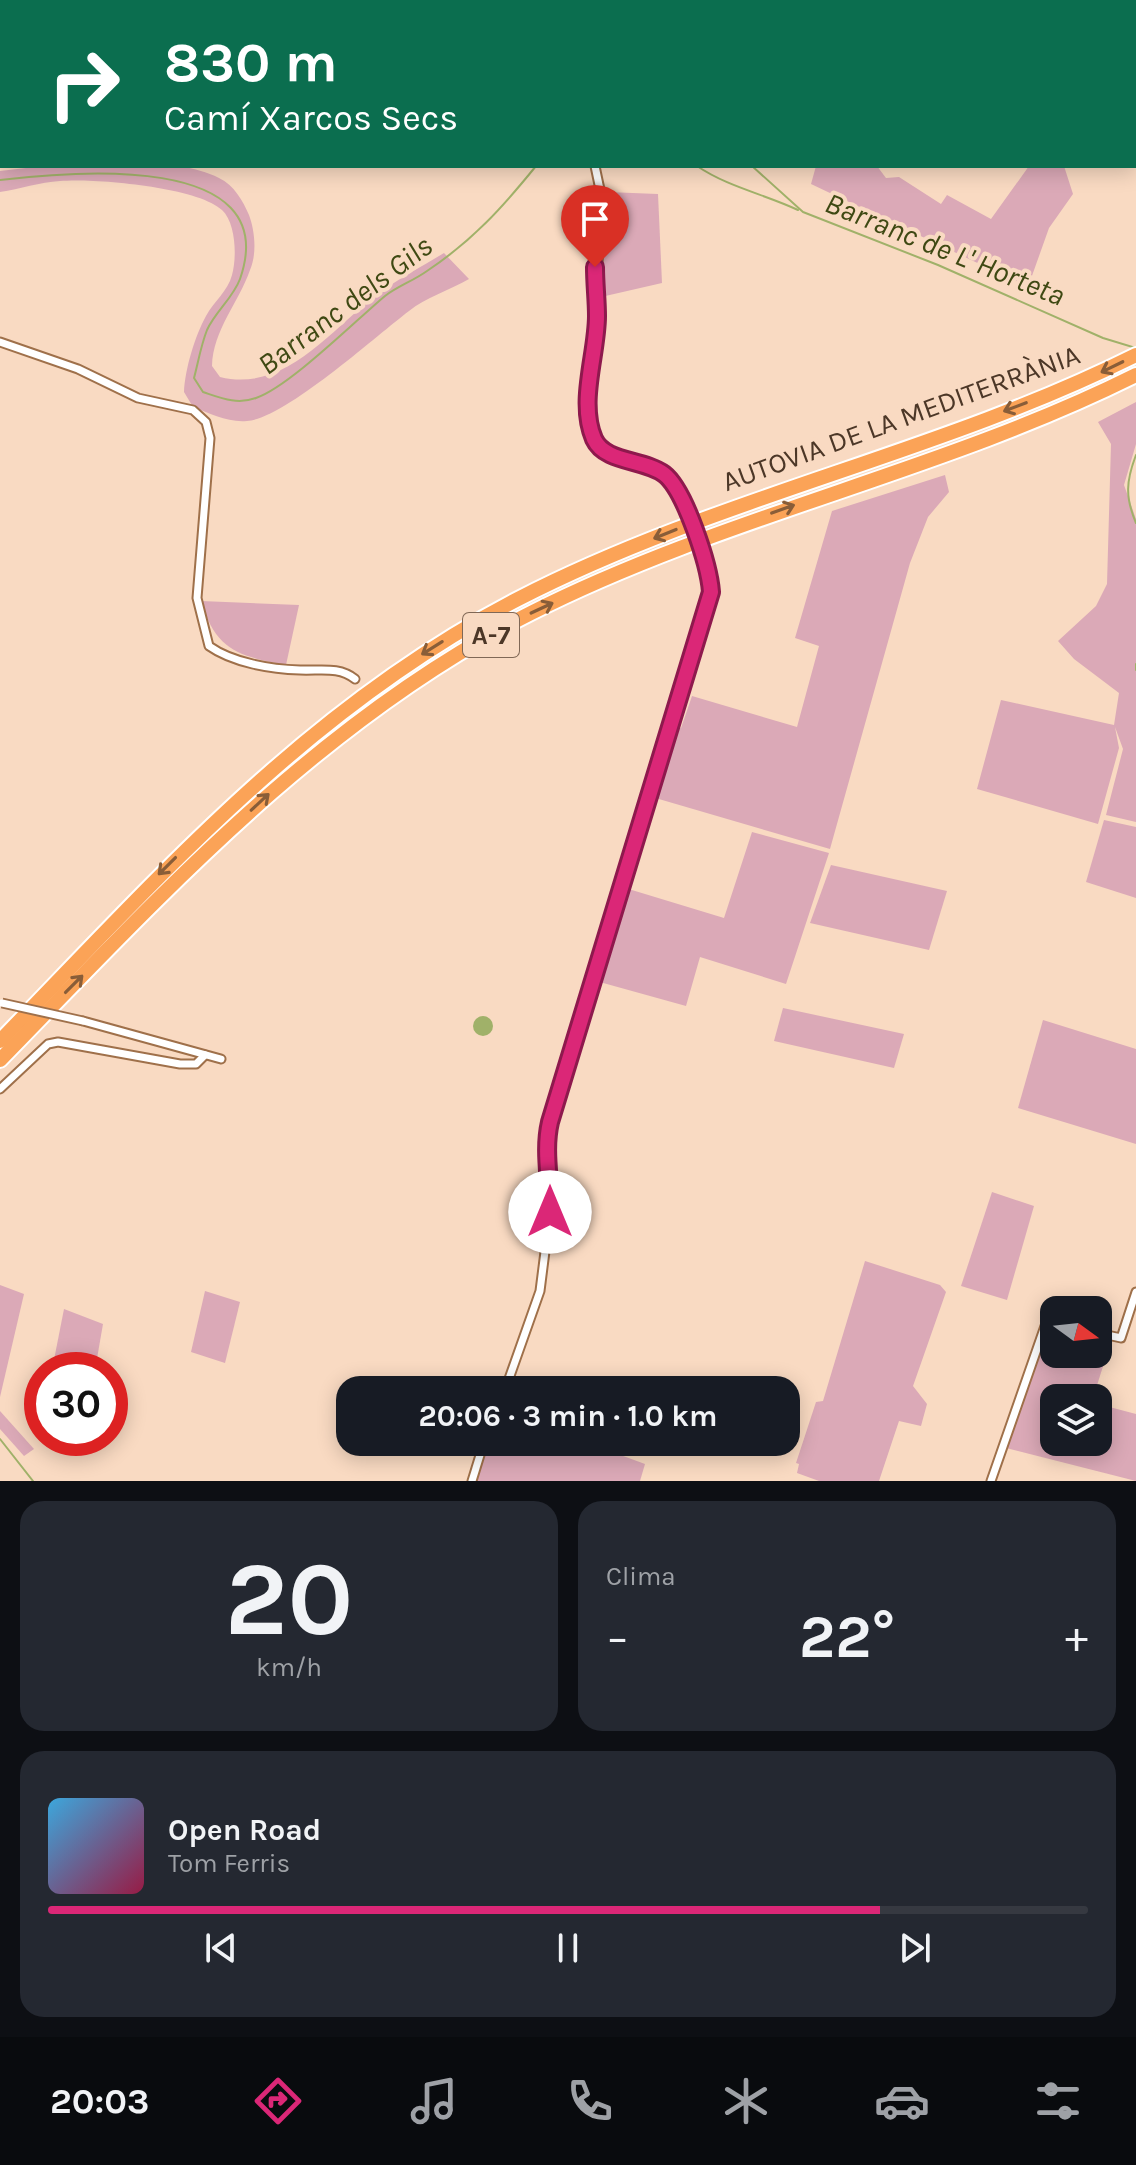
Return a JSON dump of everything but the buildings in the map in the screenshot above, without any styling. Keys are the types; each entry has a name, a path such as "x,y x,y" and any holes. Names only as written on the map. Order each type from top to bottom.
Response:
{"highway":[{"name":"AUTOVIA DE LA MEDITERRÀNIA","path":"0,1041 168,864 268,771 358,698 435,646 519,599 611,556 1087,378 1136,355"},
{"name":"AUTOVIA DE LA MEDITERRÀNIA","path":"0,1060 184,873 281,783 369,711 447,659 532,613 624,570 1031,420 1136,375"}],"street":[{"path":"510,1376 540,1291 550,1212 551,1178 546,1143 550,1122 711,592 706,563 681,499 662,473 608,453 592,434 590,397 602,199 595,168"},
{"path":"0,342 78,369 138,398 193,410 201,417 209,428 210,438 197,598 209,646 230,657 272,667 341,671 355,679"},
{"path":"1,1002 221,1059"},
{"path":"0,1089 48,1044 58,1042 180,1064 196,1064 205,1055"},
{"path":"1112,1336 1121,1338 1136,1292"},
{"path":"991,1481 1040,1340"},
{"path":"472,1481 480,1456"}],"shaded area":[{"path":"26,168 188,168 219,178 234,189 249,215 254,250 245,282 227,316 213,353 212,366 220,377 244,380 286,367 324,341 376,295 444,253 469,279 415,306 330,375 283,406 263,417 247,421 226,419 193,407 184,392 188,363 198,333 232,275 234,241 230,223 222,210 191,195 96,181 60,181 0,192 0,171"},
{"path":"815,168 878,168 886,178 899,177 941,204 947,195 991,219 1028,168 1065,168 1073,194 1049,228 1028,287 811,184"},
{"path":"607,192 658,194 662,283 601,297"},
{"path":"1136,402 1136,444 1124,485 1136,519 1136,822 1106,815 1123,749 1115,727 1119,748 1098,824 977,789 1001,700 1114,725 1119,693 1074,659 1058,641 1096,606 1107,584 1111,444 1098,422"},
{"path":"945,475 949,492 928,517 910,563 830,849 652,797 675,727 681,728 692,696 797,727 819,646 795,638 832,511"},
{"path":"201,601 299,605 286,665 242,654 222,641 207,618"},
{"path":"1104,820 1136,827 1136,898 1086,882"},
{"path":"752,832 829,853 786,984 700,957 686,1006 596,981 622,887 724,918"},
{"path":"831,865 947,891 929,950 810,923"},
{"path":"783,1008 904,1034 894,1068 774,1041"},
{"path":"483,1016 490,1019 493,1026 490,1033 483,1036 476,1033 473,1026 476,1019"},
{"path":"1043,1020 1136,1049 1136,1144 1018,1108"},
{"path":"992,1192 1034,1206 1007,1300 961,1286"},
{"path":"865,1261 940,1285 946,1292 913,1386 927,1404 921,1426 899,1421 879,1481 819,1481 797,1473 799,1464 796,1463 816,1402 823,1401"},
{"path":"0,1285 24,1294 0,1397"},
{"path":"205,1291 240,1302 225,1363 191,1352"},
{"path":"64,1309 103,1324 98,1352 56,1352"},
{"path":"1040,1349 1040,1368 1102,1368 1097,1384 1040,1384 1040,1456 1112,1456 1112,1408 1136,1414 1136,1481 1006,1448"},
{"path":"0,1411 24,1438 24,1456 0,1429"},
{"path":"484,1456 623,1456 645,1464 640,1481 476,1481"}],"waterway":[{"name":"Barranc dels Gils","path":"0,180 72,174 162,178 202,189 231,208 245,237 240,279 207,330 194,378 203,392 242,401 256,398 286,381 385,296 443,260 498,210 534,168"},
{"name":"Barranc dels Gils","path":"701,168 798,210"},
{"name":"Barranc de L' Horteta","path":"754,168 803,212 938,265 1103,338 1136,348"},
{"path":"1136,455 1128,489 1136,523"},
{"path":"1136,664 1136,670"},
{"path":"0,1439 33,1481"}],"route":[{"path":"550,1212 551,1178 546,1143 550,1122 589,997 605,931 681,698 711,592 706,563 671,480 650,466 608,453 595,442 592,434 589,418 597,316 595,267"}]}
